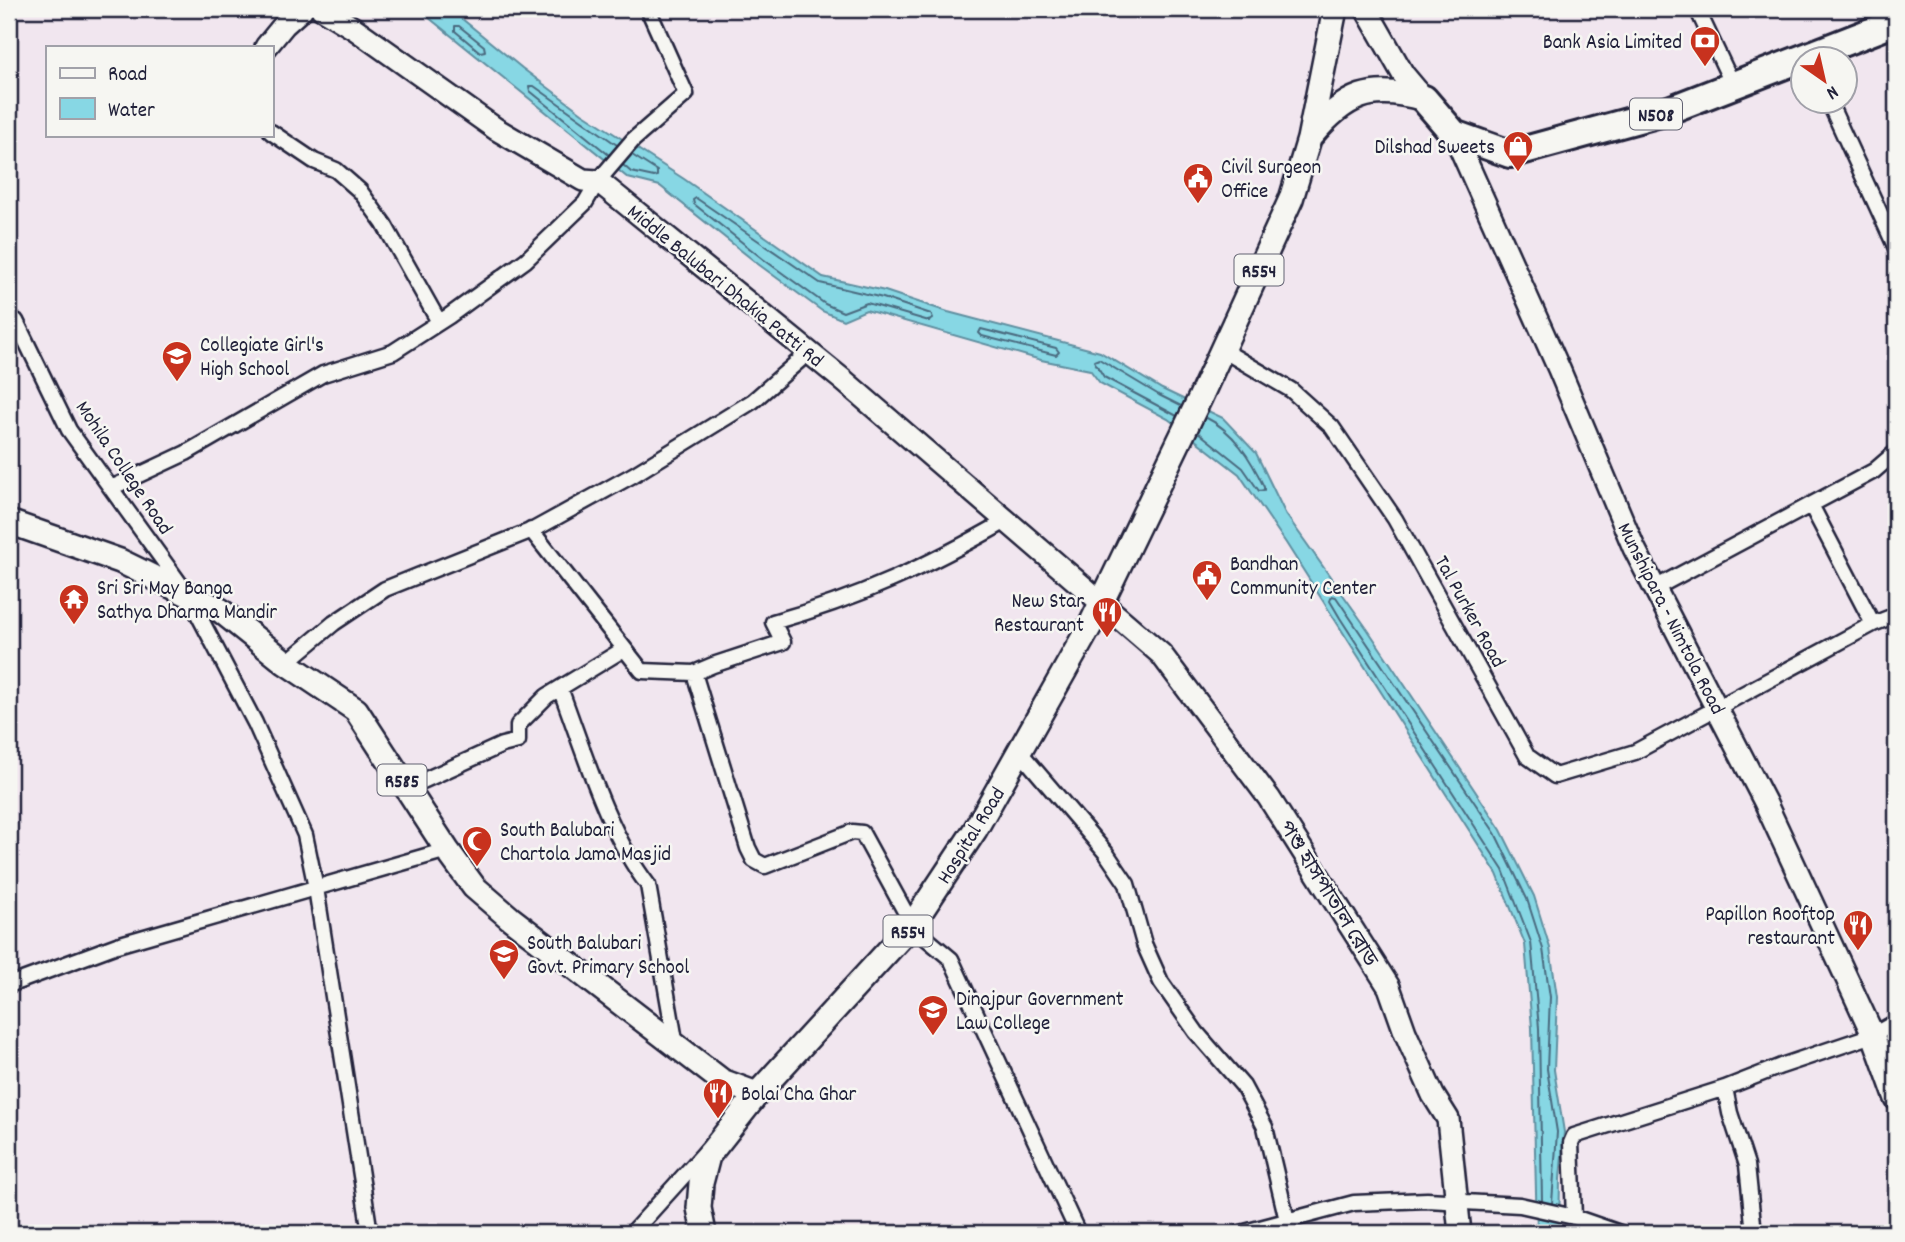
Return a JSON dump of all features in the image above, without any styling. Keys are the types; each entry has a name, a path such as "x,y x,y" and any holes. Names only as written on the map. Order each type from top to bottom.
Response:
{"highway":[{"name":"N508","path":"1838,46 1896,22"},
{"name":"N508","path":"1424,99 1454,134 1510,154 1664,112 1790,65"}],"main road":[{"name":"R554","path":"1221,349 1291,199 1309,139 1335,9"},
{"name":"R554","path":"1309,139 1338,107 1361,96 1378,92 1399,92 1424,99"},
{"name":"Hospital Road","path":"704,1233 699,1208 701,1182 708,1156 757,1094 912,925 975,830 1091,624 1221,349"},
{"name":"R585","path":"9,522 120,561 220,610 286,663 356,710 474,887 510,918 722,1081 757,1094"}],"street":[{"path":"267,46 302,9"},
{"name":"Middle Balubari Dhakia Patti Rd","path":"323,9 496,129 583,180 598,181 809,352 1100,603"},
{"path":"111,488 186,453 323,374 393,352 526,260 585,203 598,181 633,140 686,94 648,9"},
{"path":"1366,9 1403,74 1424,99"},
{"path":"1697,9 1733,85"},
{"path":"1835,116 1896,248"},
{"path":"273,133 314,161 336,170 360,191 384,224 439,322"},
{"name":"Munshipara - Nimtola Road","path":"1454,134 1559,369 1634,548 1765,802 1873,1035 1896,1099"},
{"name":"Mohila College Road","path":"16,321 69,430 188,594 255,723 305,835 316,888 370,1233"},
{"name":"Tal Purker Road","path":"1221,349 1291,390 1332,427 1395,519 1527,756 1555,776 1635,752 1716,708"},
{"path":"286,663 334,623 385,589 531,530 632,475 753,401 809,352"},
{"path":"1655,588 1874,471 1896,452"},
{"path":"1811,505 1873,624"},
{"path":"531,530 642,671 694,673 783,642 773,622 817,610 893,581 943,557 1006,521"},
{"name":"পশু হাসপাতাল রোড","path":"1100,603 1161,654 1269,798 1389,987 1433,1095 1448,1119 1460,1233"},
{"path":"1716,708 1873,624 1896,615"},
{"path":"407,788 435,773 518,741 518,725 547,696 624,649"},
{"path":"694,673 754,860 765,866 852,832 862,833 912,925 951,958 1078,1233"},
{"path":"560,688 601,797 635,869 648,885 677,1047"},
{"path":"1019,751 1113,863 1127,884 1144,944 1161,982 1196,1032 1244,1086 1265,1127 1289,1227"},
{"path":"9,985 117,945 447,849"},
{"path":"1570,1216 1570,1143 1574,1136 1725,1088 1873,1035 1896,1022"},
{"path":"1725,1088 1747,1165 1754,1233"},
{"path":"632,1233 757,1094"},
{"path":"1241,1233 1289,1227 1354,1203 1427,1200 1520,1205 1570,1216 1620,1233"}],"water":[{"path":"418,9 450,9 582,113 684,179 823,277 885,291 948,312 1100,352 1162,389 1223,418 1256,453 1285,513 1368,630 1501,830 1534,896 1550,948 1557,997 1554,1070 1564,1132 1559,1233 1537,1233 1532,1028 1525,944 1497,874 1239,474 1168,419 1100,383 1090,370 1041,360 866,310 843,320 822,311 660,186 628,178"}],"place":[{"name":"Bank Asia Limited","path":"1705,68"},
{"name":"Dilshad Sweets","path":"1518,173"},
{"name":"Civil Surgeon Office","path":"1198,205"},
{"name":"Collegiate Girl's High School","path":"177,383"},
{"name":"Bandhan Community Center","path":"1207,602"},
{"name":"Sri Sri May Banga Sathya Dharma Mandir","path":"74,626"},
{"name":"New Star Restaurant","path":"1107,639"},
{"name":"South Balubari Chartola Jama Masjid","path":"477,868"},
{"name":"Papillon Rooftop restaurant","path":"1858,952"},
{"name":"South Balubari Govt. Primary School","path":"504,981"},
{"name":"Dinajpur Government Law College","path":"933,1037"},
{"name":"Bolai Cha Ghar","path":"718,1120"}]}
